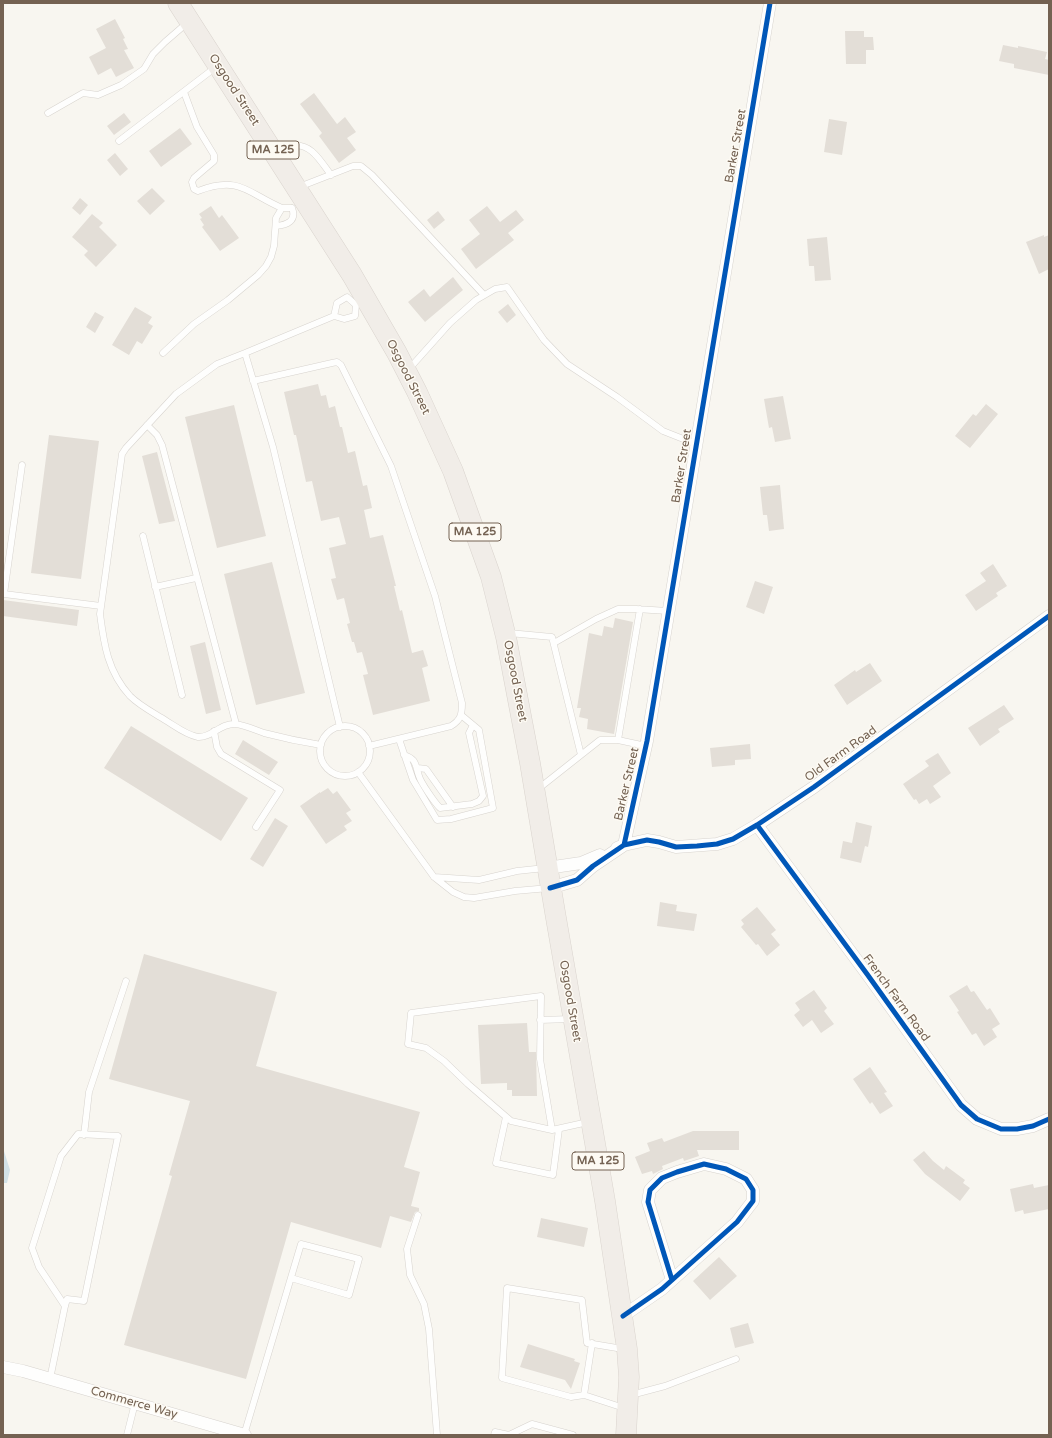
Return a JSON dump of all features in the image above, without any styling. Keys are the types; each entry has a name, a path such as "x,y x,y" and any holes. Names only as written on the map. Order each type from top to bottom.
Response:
{"highway":[{"name":"Osgood Street","path":"178,3 275,153 297,197 406,372 452,471 491,577 505,633 535,791 550,888 605,1201 627,1349 629,1377 626,1435"}],"street":[{"name":"Barker Street","path":"624,845 646,746 770,3"},
{"name":"Old Farm Road","path":"624,845 647,840 676,847 717,844 733,839 814,787 1049,616"},
{"name":"French Farm Road","path":"757,825 962,1105 977,1119 1001,1129 1017,1129 1033,1126 1049,1119"},
{"path":"547,868 581,863 624,845"},
{"path":"550,888 577,880 592,866 624,845"},
{"path":"623,1316 662,1289 672,1280 736,1222 753,1201 753,1190 746,1179 726,1169 704,1164 662,1178 650,1190 648,1202 672,1280"},
{"name":"Commerce Way","path":"3,1367 23,1371 245,1435"}],"lane":[{"path":"48,113 83,93 98,95 121,85 144,69 153,54 190,21"},
{"path":"119,142 218,65"},
{"path":"184,92 197,126 214,155 214,160 194,178 192,182 194,189 198,191 214,185 232,184 247,188 269,202 282,208"},
{"path":"275,153 291,146 301,145 312,150 331,175"},
{"path":"163,353 194,324 228,300 258,275 266,266 271,257 274,246 276,218 282,208 331,175 353,166 361,166 372,175 484,295"},
{"path":"276,226 284,225 292,220 297,197"},
{"path":"406,372 450,322 476,300 495,289 507,287 544,340 567,364 617,397 663,431 696,444"},
{"path":"321,745 294,741 236,724 228,725 206,736 198,736 187,733 150,710 131,696 117,679 107,656 100,614 122,454 126,448 176,394 217,364 334,316 344,319 355,316 361,302 346,297 337,303 334,316"},
{"path":"245,353 273,448 340,728"},
{"path":"253,381 332,363 338,362 341,365 391,466 435,596 462,703 461,716 459,720 451,726 369,746"},
{"path":"147,425 157,436 162,445 196,578 236,724"},
{"path":"22,466 4,594 101,606"},
{"path":"143,536 182,695"},
{"path":"155,587 196,578"},
{"path":"554,643 596,619 618,610 640,609 668,611"},
{"path":"618,740 640,609"},
{"path":"505,633 552,637 580,755"},
{"path":"399,739 413,780 437,820 451,819 494,808 479,730 461,716"},
{"path":"404,755 411,757 418,768 419,777 440,808 472,804 479,801 483,796 470,733 473,725"},
{"path":"340,728 353,728 360,732 366,738 369,746 370,754 368,762 358,772 348,776 340,776 332,773 322,761 320,753 324,738 330,732 340,728"},
{"path":"214,731 217,747 221,754 280,790 256,827"},
{"path":"535,791 600,740 618,740 646,746"},
{"path":"418,768 426,769 453,807"},
{"path":"358,772 434,877 453,892 464,897 474,898 515,891 550,888"},
{"path":"434,877 479,880 517,872 547,868"},
{"path":"84,1135 89,1092 126,981"},
{"path":"552,1130 540,1059 541,996 411,1014 408,1044 426,1048 444,1060 468,1084 511,1121 552,1130 591,1122"},
{"path":"540,1020 574,1019"},
{"path":"506,1117 496,1163 553,1175 559,1129"},
{"path":"50,1379 67,1299 84,1301 118,1136 78,1134 61,1156 32,1248 39,1267 65,1306"},
{"path":"418,1215 407,1249 410,1275 424,1304 430,1330 437,1435"},
{"path":"245,1435 291,1278 302,1244 359,1259 349,1295 291,1278"},
{"path":"627,1349 587,1343 582,1300 506,1288 502,1378 571,1398 584,1396 628,1403 665,1386 736,1359"},
{"path":"584,1396 592,1343"},
{"path":"127,1435 135,1403"},
{"path":"494,1435 495,1432 509,1434 532,1424 573,1435"}],"shaded area":[{"path":"3,1148 10,1170 7,1183 3,1183"}],"building":[{"path":"115,19 125,38 123,39 128,49 124,50 134,68 116,77 111,68 98,75 89,57 106,48 96,29"},
{"path":"845,31 864,31 864,37 873,37 874,50 866,50 866,64 846,64"},
{"path":"1003,45 1018,48 1018,46 1047,52 1045,59 1049,60 1049,75 1014,68 1014,64 999,61"},
{"path":"314,93 337,124 345,117 356,132 347,138 356,150 339,163 319,136 322,133 300,104"},
{"path":"124,113 131,122 114,135 107,126"},
{"path":"829,119 847,122 842,155 824,152"},
{"path":"180,128 192,144 161,167 149,151"},
{"path":"115,153 128,169 120,176 107,160"},
{"path":"152,188 165,201 150,215 137,201"},
{"path":"80,198 88,205 80,215 72,208"},
{"path":"211,206 219,218 222,215 239,238 220,251 202,227 204,225 199,214"},
{"path":"487,206 500,222 516,210 524,220 508,233 514,240 476,269 461,249 480,234 469,220"},
{"path":"438,211 445,220 434,229 427,220"},
{"path":"92,214 103,223 99,227 117,245 96,267 84,255 88,251 72,237"},
{"path":"1044,235 1044,237 1049,235 1049,269 1039,274 1026,242"},
{"path":"827,237 831,280 815,281 814,266 809,266 807,239"},
{"path":"453,277 463,290 425,322 408,302 424,289 430,297"},
{"path":"508,304 516,315 507,323 498,312"},
{"path":"135,307 152,317 148,323 153,326 142,344 137,341 129,355 112,345"},
{"path":"95,312 104,317 95,333 86,327"},
{"path":"318,384 321,396 326,395 329,408 335,406 348,453 355,451 363,486 367,485 372,508 364,510 370,538 383,535 396,586 394,586 400,611 402,610 412,653 423,650 428,666 422,668 430,701 373,715 363,675 368,674 362,652 357,653 354,642 352,642 347,624 350,623 344,598 337,600 331,579 336,578 329,548 346,544 339,517 321,521 312,481 306,482 296,435 294,435 284,392"},
{"path":"783,396 791,439 775,442 772,427 769,428 764,399"},
{"path":"986,404 998,414 970,448 955,436 973,414 976,416"},
{"path":"234,405 266,536 217,548 185,417"},
{"path":"49,435 99,441 81,579 31,573"},
{"path":"157,452 175,521 159,524 142,456"},
{"path":"780,485 784,529 769,531 767,515 763,515 760,487"},
{"path":"272,562 305,693 256,705 224,574"},
{"path":"993,564 1007,586 996,593 998,596 976,611 965,595 986,581 980,573"},
{"path":"755,581 773,587 764,614 746,607"},
{"path":"3,600 79,610 77,626 3,616"},
{"path":"615,618 633,622 614,734 587,729 588,719 579,717 581,708 577,708 589,633 602,636 604,626 613,628"},
{"path":"205,642 221,710 206,714 190,646"},
{"path":"870,663 882,681 847,705 834,685 855,670 856,672"},
{"path":"1004,705 1014,719 998,729 1000,732 980,746 968,728"},
{"path":"131,726 248,798 221,841 104,768"},
{"path":"243,740 278,762 269,775 235,754"},
{"path":"750,744 751,759 735,760 735,765 712,767 710,748"},
{"path":"938,753 951,773 933,786 941,797 930,804 927,799 919,804 916,799 914,800 903,784 929,766 925,761"},
{"path":"328,788 333,794 337,791 351,810 346,813 352,821 344,826 347,830 326,844 300,806"},
{"path":"275,818 288,826 263,867 250,859"},
{"path":"856,822 872,826 868,847 865,846 861,863 840,858 843,841 852,843"},
{"path":"660,902 677,905 676,911 697,914 694,931 657,926"},
{"path":"757,907 776,930 771,934 780,945 767,956 758,944 756,945 741,927 744,924 741,920"},
{"path":"144,954 277,992 256,1066 420,1112 404,1167 420,1172 411,1206 419,1208 419,1211 415,1212 411,1222 390,1216 381,1248 291,1222 246,1379 124,1345 172,1176 169,1175 190,1101 109,1079"},
{"path":"967,985 971,992 974,991 987,1010 990,1008 1000,1024 992,1029 997,1037 984,1046 976,1033 972,1035 957,1012 959,1011 949,996"},
{"path":"814,990 827,1008 824,1011 834,1024 821,1033 812,1020 803,1027 794,1015 800,1010 795,1003"},
{"path":"527,1023 529,1052 536,1052 537,1096 512,1096 512,1090 507,1090 507,1083 481,1084 478,1025"},
{"path":"870,1067 887,1092 884,1093 893,1106 880,1114 872,1102 870,1104 853,1079"},
{"path":"693,1131 739,1131 739,1150 697,1150 699,1156 684,1161 683,1158 662,1166 663,1169 653,1174 652,1171 642,1174 635,1157 650,1151 647,1143 662,1138 664,1142"},
{"path":"924,1151 944,1170 946,1166 965,1180 963,1183 970,1188 960,1201 925,1174 913,1160"},
{"path":"1033,1184 1034,1188 1049,1185 1049,1209 1024,1214 1023,1210 1015,1212 1010,1189"},
{"path":"541,1218 588,1228 584,1247 537,1237"},
{"path":"719,1257 737,1276 710,1300 693,1281"},
{"path":"748,1323 754,1343 735,1348 730,1328"},
{"path":"528,1344 575,1359 574,1361 580,1363 571,1389 565,1380 520,1367"}],"cycle path":[{"path":"624,845 647,741 770,3"},
{"path":"550,888 577,880 593,866 624,845 647,840 676,847 697,846 717,844 733,839 814,787 1049,616"},
{"path":"757,825 961,1105 977,1119 1001,1129 1017,1129 1033,1126 1049,1119"},
{"path":"623,1316 662,1289 737,1222 753,1201 753,1190 746,1179 726,1169 704,1164 662,1178 650,1190 648,1202 672,1280"}]}
